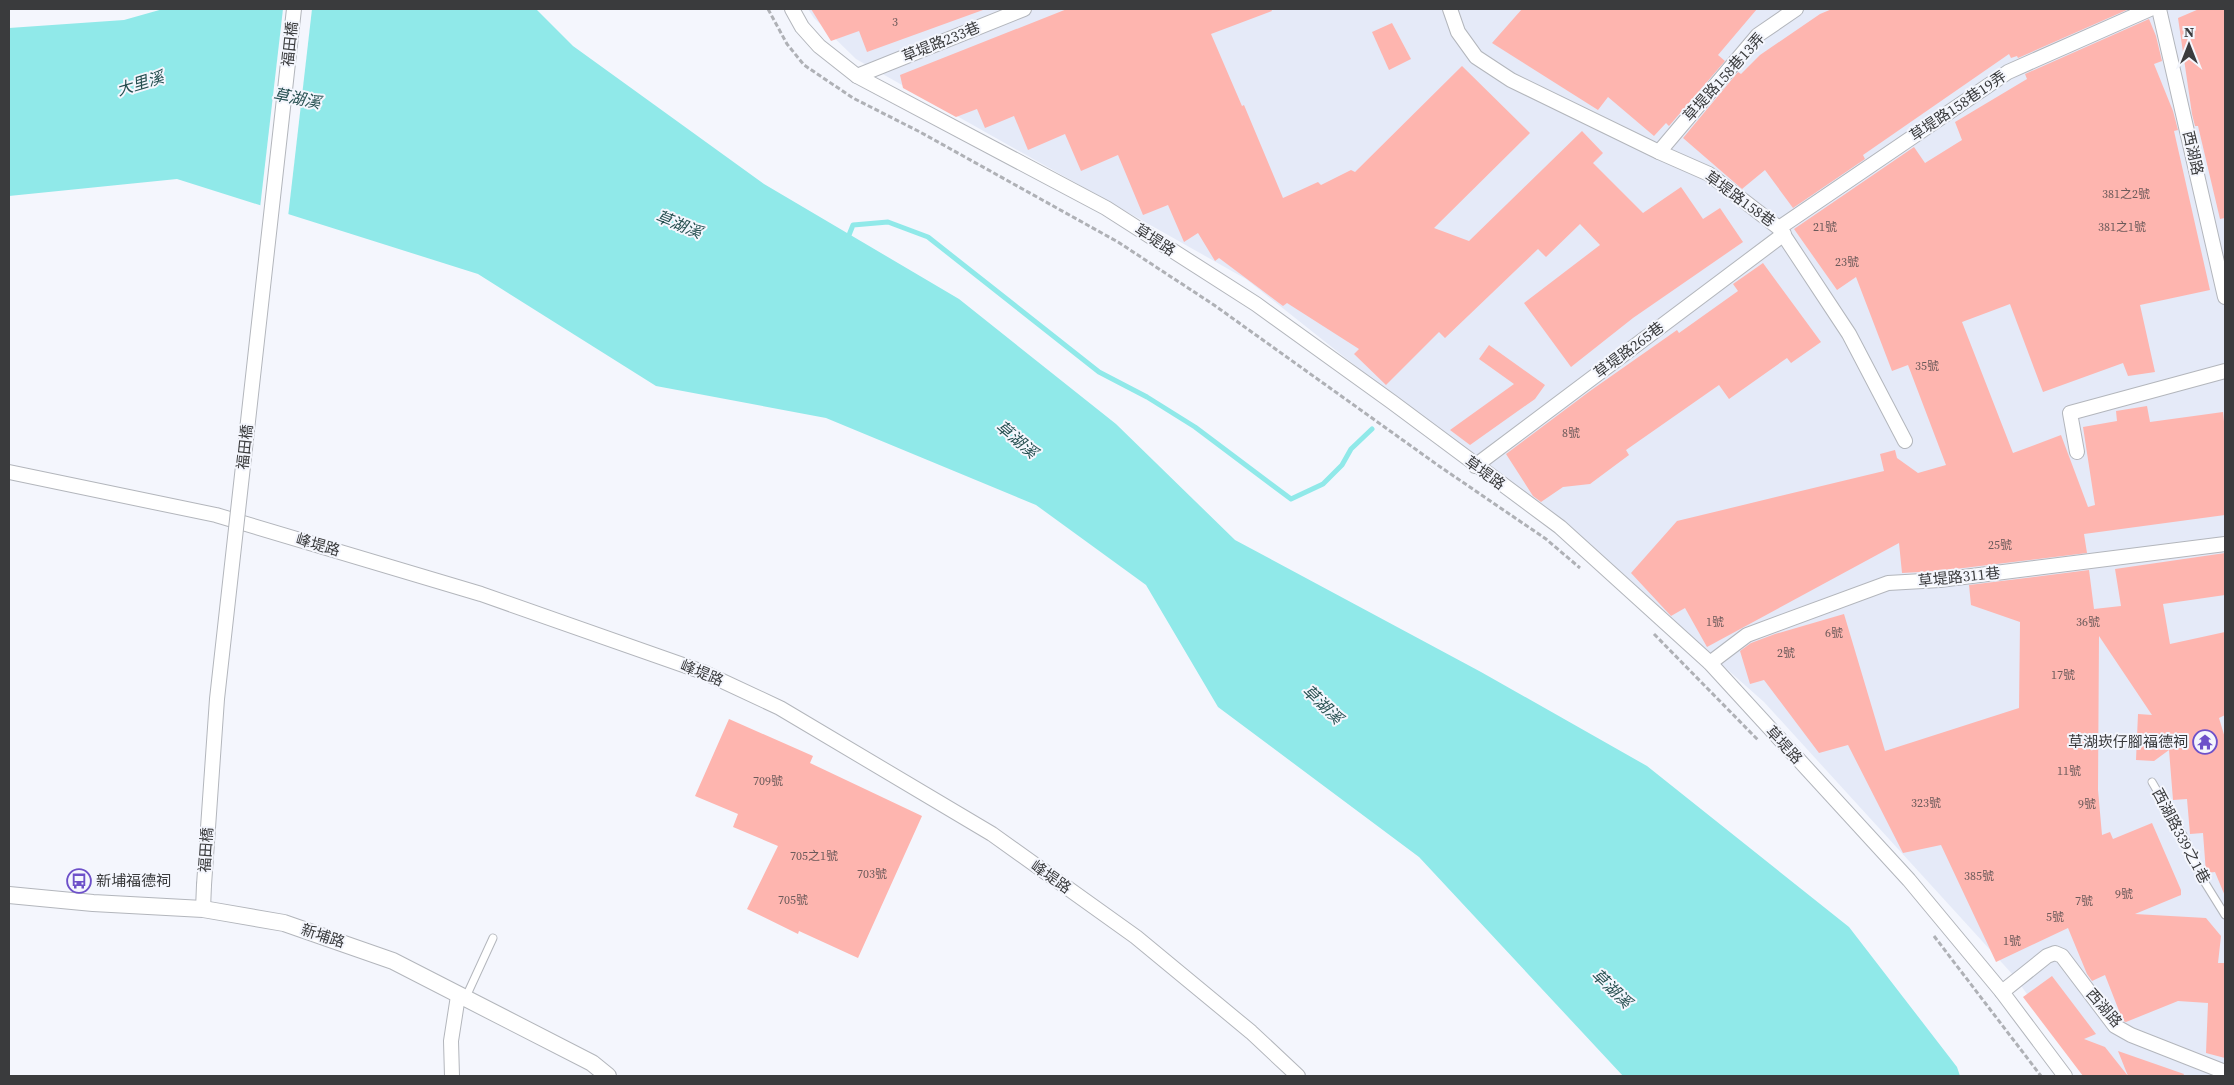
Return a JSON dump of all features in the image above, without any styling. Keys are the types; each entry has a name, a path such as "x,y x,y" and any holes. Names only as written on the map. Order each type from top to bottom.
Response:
{"street":[{"name":"福田橋","path":"203,909 216,699 294,9"},
{"name":"草堤路","path":"792,9 802,28 819,46 857,76 1106,208 1256,304 1560,527 1710,664 1909,880 2002,992 2065,1076"},
{"name":"草堤路233巷","path":"857,76 1024,9"},
{"name":"草堤路158巷","path":"1450,9 1458,32 1476,57 1511,80 1659,152 1709,174 1782,231 1849,334 1905,442"},
{"name":"草堤路158巷13弄","path":"1659,152 1758,35 1796,9"},
{"name":"草堤路158巷19弄","path":"1782,231 2008,72 2150,9"},
{"name":"西湖路","path":"2159,9 2225,297"},
{"name":"草堤路265巷","path":"1475,466 1782,231"},
{"path":"2077,452 2070,412 2225,371"},
{"name":"峰堤路","path":"9,472 216,515 472,591 702,672 780,708 992,834 1136,937 1251,1032 1298,1076"},
{"name":"草堤路311巷","path":"1710,664 1747,635 1888,584 1940,580 2225,544"},
{"name":"新埔路","path":"9,895 93,904 203,909 284,923 346,943 393,961 592,1064 608,1076"},
{"name":"西湖路","path":"2002,992 2048,956 2055,954 2062,956 2115,1026 2131,1035 2225,1072"},
{"path":"452,1076 451,1041 462,998"}],"lane":[{"name":"西湖路339之1巷","path":"2152,782 2184,837 2202,878 2225,915"},
{"path":"462,998 492,938"}],"path":[{"path":"768,9 786,44 804,65 853,98 920,132 1118,242 1214,305 1439,466 1546,539 1584,571"},
{"path":"1650,631 1760,742"},
{"path":"1931,932 2041,1076"}],"shaded area":[{"path":"808,9 2225,9 2225,1076 2086,1076 2014,976 1764,702 1564,525 1406,406 1246,279 856,59 814,18"}],"water":[{"path":"163,9 536,9 573,46 764,184 959,299 1116,424 1235,540 1481,672 1647,766 1849,927 1957,1067 1960,1076 1623,1076 1419,857 1218,707 1146,585 1036,505 826,418 656,386 478,274 177,179 9,196 9,28 124,20"}],"pier":[{"path":"283,9 312,9 288,217 260,208"}],"building":[{"path":"811,9 983,10 867,52 859,31 831,41"},
{"path":"1067,9 1271,9 1272,11 1211,34 1242,106 1244,105 1283,198 1318,182 1321,185 1351,170 1355,172 1462,66 1530,133 1434,228 1469,241 1582,131 1603,153 1593,163 1643,213 1681,187 1703,219 1720,208 1743,242 1633,318 1571,367 1524,303 1600,245 1580,224 1546,257 1538,249 1445,338 1439,332 1386,385 1354,354 1359,349 1287,303 1283,306 1219,258 1215,261 1198,233 1184,242 1168,205 1143,215 1118,155 1081,171 1065,134 1028,150 1014,116 985,128 977,109 956,117 903,88 900,75"},
{"path":"1522,9 1757,9 1718,55 1725,61 1669,126 1666,123 1654,136 1608,97 1598,110 1492,43"},
{"path":"1832,9 2129,9 2018,58 2017,56 2011,58 2009,54 1863,155 1865,159 1793,208 1765,170 1742,189 1683,138 1738,72 1741,74 1760,55 1820,14"},
{"path":"2199,9 2225,9 2225,218 2220,219 2198,126 2195,126 2192,114 2178,18"},
{"path":"2149,19 2156,36 2162,61 2154,64 2173,111 2178,130 2174,131 2210,290 2140,305 2155,372 2128,376 2123,363 2043,392 2010,304 1962,322 2013,453 2061,435 2088,507 2095,505 2083,427 2117,421 2116,411 2147,406 2150,422 2223,412 2225,431 2225,515 2084,534 2087,553 1939,571 1902,573 1899,543 1707,647 1685,608 1671,616 1631,573 1677,521 1884,471 1880,454 1895,450 1897,458 1918,473 1946,465 1908,365 1892,371 1856,277 1837,290 1794,229 1914,147 1925,163 1962,140 1955,122 2027,79 2025,74"},
{"path":"1392,23 1411,59 1389,70 1372,32"},
{"path":"1763,263 1821,342 1791,363 1787,358 1729,399 1719,385 1626,450 1629,455 1590,484 1563,487 1541,502 1533,496 1506,454 1590,391 1677,330 1679,333 1738,291 1733,284"},
{"path":"1489,345 1545,385 1535,399 1470,445 1450,430 1514,384 1479,359"},
{"path":"2225,553 2225,595 2163,604 2170,644 2225,632 2225,715 2219,718 2225,738 2225,896 2215,872 2206,873 2203,833 2190,834 2187,799 2173,800 2169,750 2154,761 2136,760 2138,714 2152,715 2099,636 2098,790 2102,835 2110,832 2113,839 2152,823 2181,890 2181,895 2135,914 2206,918 2221,936 2218,963 2225,963 2225,1058 2206,1053 2208,1003 2178,1001 2126,1022 2123,1021 2105,975 2092,981 2087,974 2068,928 1996,962 1941,845 1903,853 1848,745 1819,753 1764,680 1750,684 1740,651 1751,643 1775,634 1844,614 1885,751 2019,708 2020,622 1971,605 1969,585 2089,570 2094,609 2121,606 2115,569"},
{"path":"729,719 813,756 810,763 922,816 858,958 799,931 798,934 747,909 778,846 733,827 738,814 695,796"},
{"path":"2052,976 2096,1034 2084,1039 2105,1047 2128,1076 2083,1076 2023,997"},
{"path":"2118,1051 2184,1074 2183,1076 2128,1076"}],"waterway":[{"path":"847,240 853,225 888,222 928,237 1099,372 1147,397 1195,427 1291,499 1323,484 1342,465 1351,449 1372,429"}],"place":[{"name":"草湖崁仔腳福德祠","path":"2205,742"},
{"name":"新埔福德祠","path":"79,881"}],"water label":[{"name":"大里溪","path":"140,83"},
{"name":"草湖溪","path":"297,98"},
{"name":"草湖溪","path":"679,224"},
{"name":"草湖溪","path":"1017,439"},
{"name":"草湖溪","path":"1323,704"},
{"name":"草湖溪","path":"1612,988"}]}
